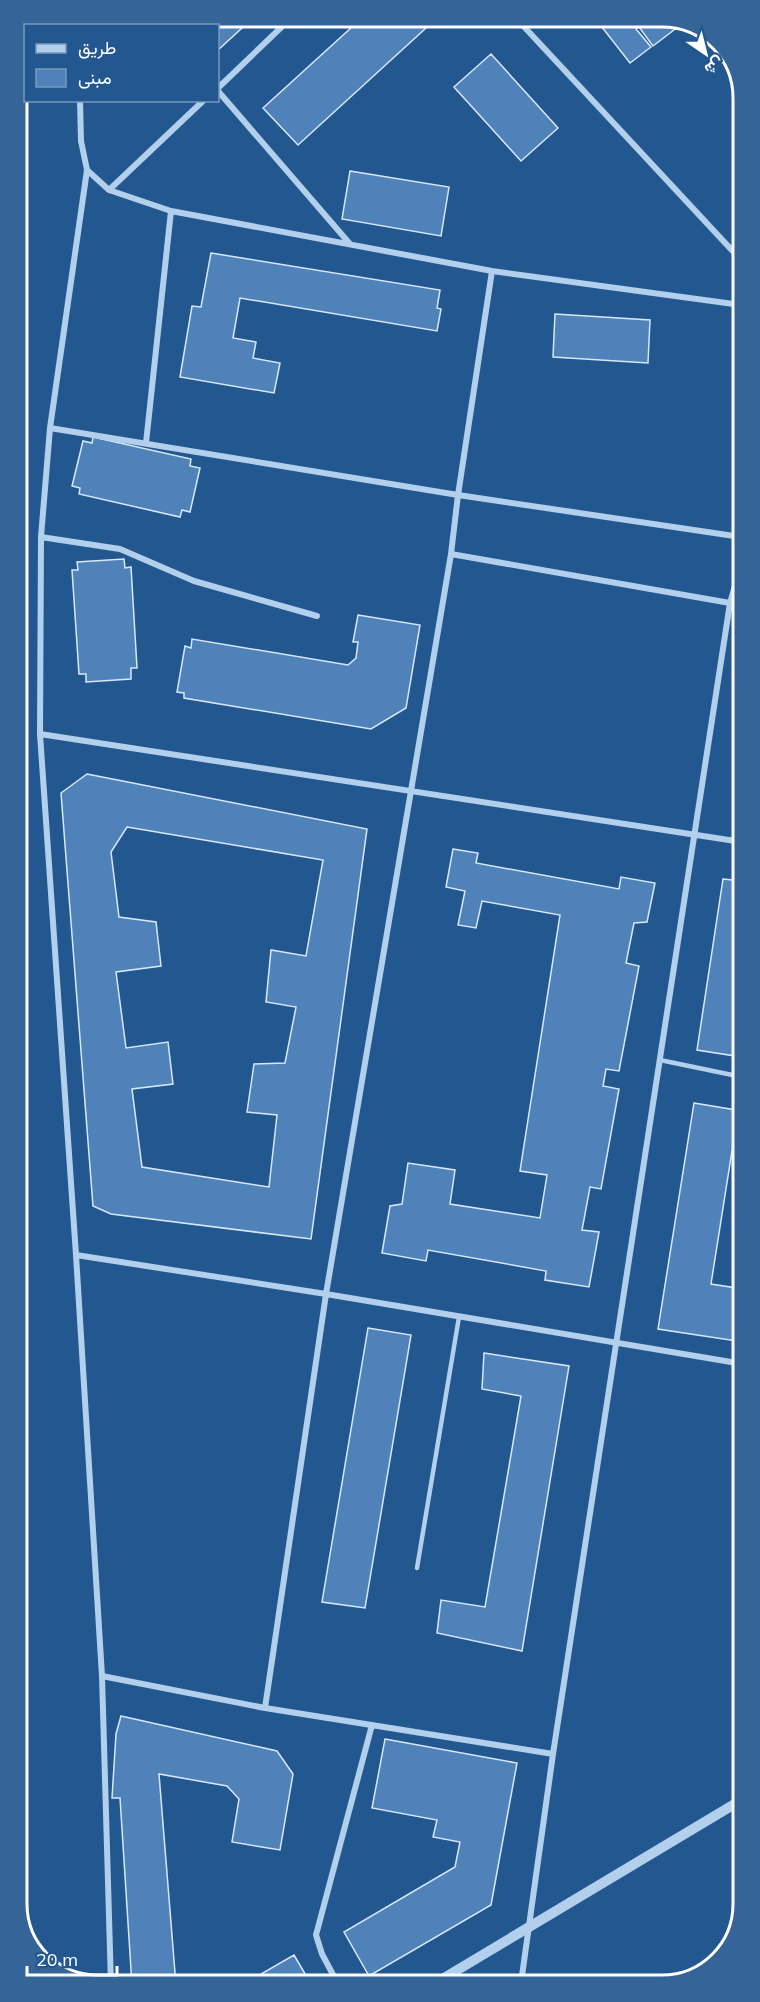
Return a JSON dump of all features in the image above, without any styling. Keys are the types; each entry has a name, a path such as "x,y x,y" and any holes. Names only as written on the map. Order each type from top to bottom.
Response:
{"street":[{"path":"219,88 281,27"},
{"path":"524,27 733,251"},
{"path":"219,90 351,244"},
{"path":"80,102 81,141 87,170 50,428 41,537 40,734 102,1676 111,1975"},
{"path":"109,190 202,102"},
{"path":"87,170 109,190 171,211 492,271 733,303"},
{"path":"146,443 171,211"},
{"path":"265,1708 326,1294 451,554 492,271"},
{"path":"50,428 458,495 733,536"},
{"path":"41,537 120,549 194,581 317,616"},
{"path":"451,554 730,603"},
{"path":"522,1975 553,1754 733,593"},
{"path":"40,734 733,840"},
{"path":"76,1256 326,1294 733,1362"},
{"path":"102,1676 265,1708 553,1754"},
{"path":"333,1975 322,1954 316,1935 372,1725"},
{"path":"449,1975 733,1805"}],"lane":[{"path":"660,1060 733,1075"},
{"path":"417,1568 459,1317"}],"building":[{"path":"219,27 243,27 219,49"},
{"path":"352,27 427,27 298,145 263,108"},
{"path":"602,27 638,27 636,29 651,47 630,63"},
{"path":"639,27 676,28 653,46"},
{"path":"491,54 558,128 521,161 454,87"},
{"path":"350,171 449,187 441,236 342,219"},
{"path":"211,253 440,290 437,308 441,309 437,331 240,298 233,338 256,342 253,358 280,363 274,393 180,377 192,306 201,307"},
{"path":"555,314 650,320 648,363 553,357"},
{"path":"93,437 191,459 190,466 200,468 190,512 182,510 180,517 79,494 80,488 72,486 83,441 92,443"},
{"path":"124,559 125,568 131,567 137,668 131,668 131,679 86,682 86,674 79,674 72,570 78,570 77,562"},
{"path":"358,615 420,625 406,708 371,729 184,698 184,693 177,692 185,646 191,648 192,639 348,665 356,658 358,642 353,642"},
{"path":"87,774 367,829 311,1239 111,1214 93,1206 61,793","holes":["127,827 323,860 306,956 271,950 266,1002 296,1007 285,1063 254,1064 247,1112 277,1115 269,1187 142,1167 132,1089 173,1084 168,1042 126,1048 116,972 161,966 156,922 119,917 111,852"]},
{"path":"453,849 478,853 476,863 619,889 621,877 655,883 647,922 634,923 626,963 639,966 619,1071 606,1069 603,1086 619,1089 601,1189 590,1187 582,1230 599,1232 589,1287 545,1280 546,1271 428,1250 426,1261 382,1253 390,1206 402,1204 408,1163 455,1170 450,1204 540,1218 547,1175 520,1171 560,915 482,901 476,928 458,925 465,891 446,887"},
{"path":"723,879 733,880 733,1056 697,1050"},
{"path":"694,1103 733,1110 733,1151 711,1284 733,1287 733,1340 658,1329"},
{"path":"368,1328 411,1335 365,1608 322,1602"},
{"path":"484,1353 569,1366 522,1651 437,1633 441,1600 485,1607 521,1396 482,1389"},
{"path":"121,1716 277,1751 293,1774 280,1850 232,1842 239,1799 227,1786 159,1774 175,1975 131,1975 120,1798 112,1798 116,1734"},
{"path":"385,1739 517,1763 491,1905 368,1975 344,1932 455,1867 460,1842 433,1837 437,1820 372,1808"},
{"path":"294,1955 306,1975 259,1975"}]}
